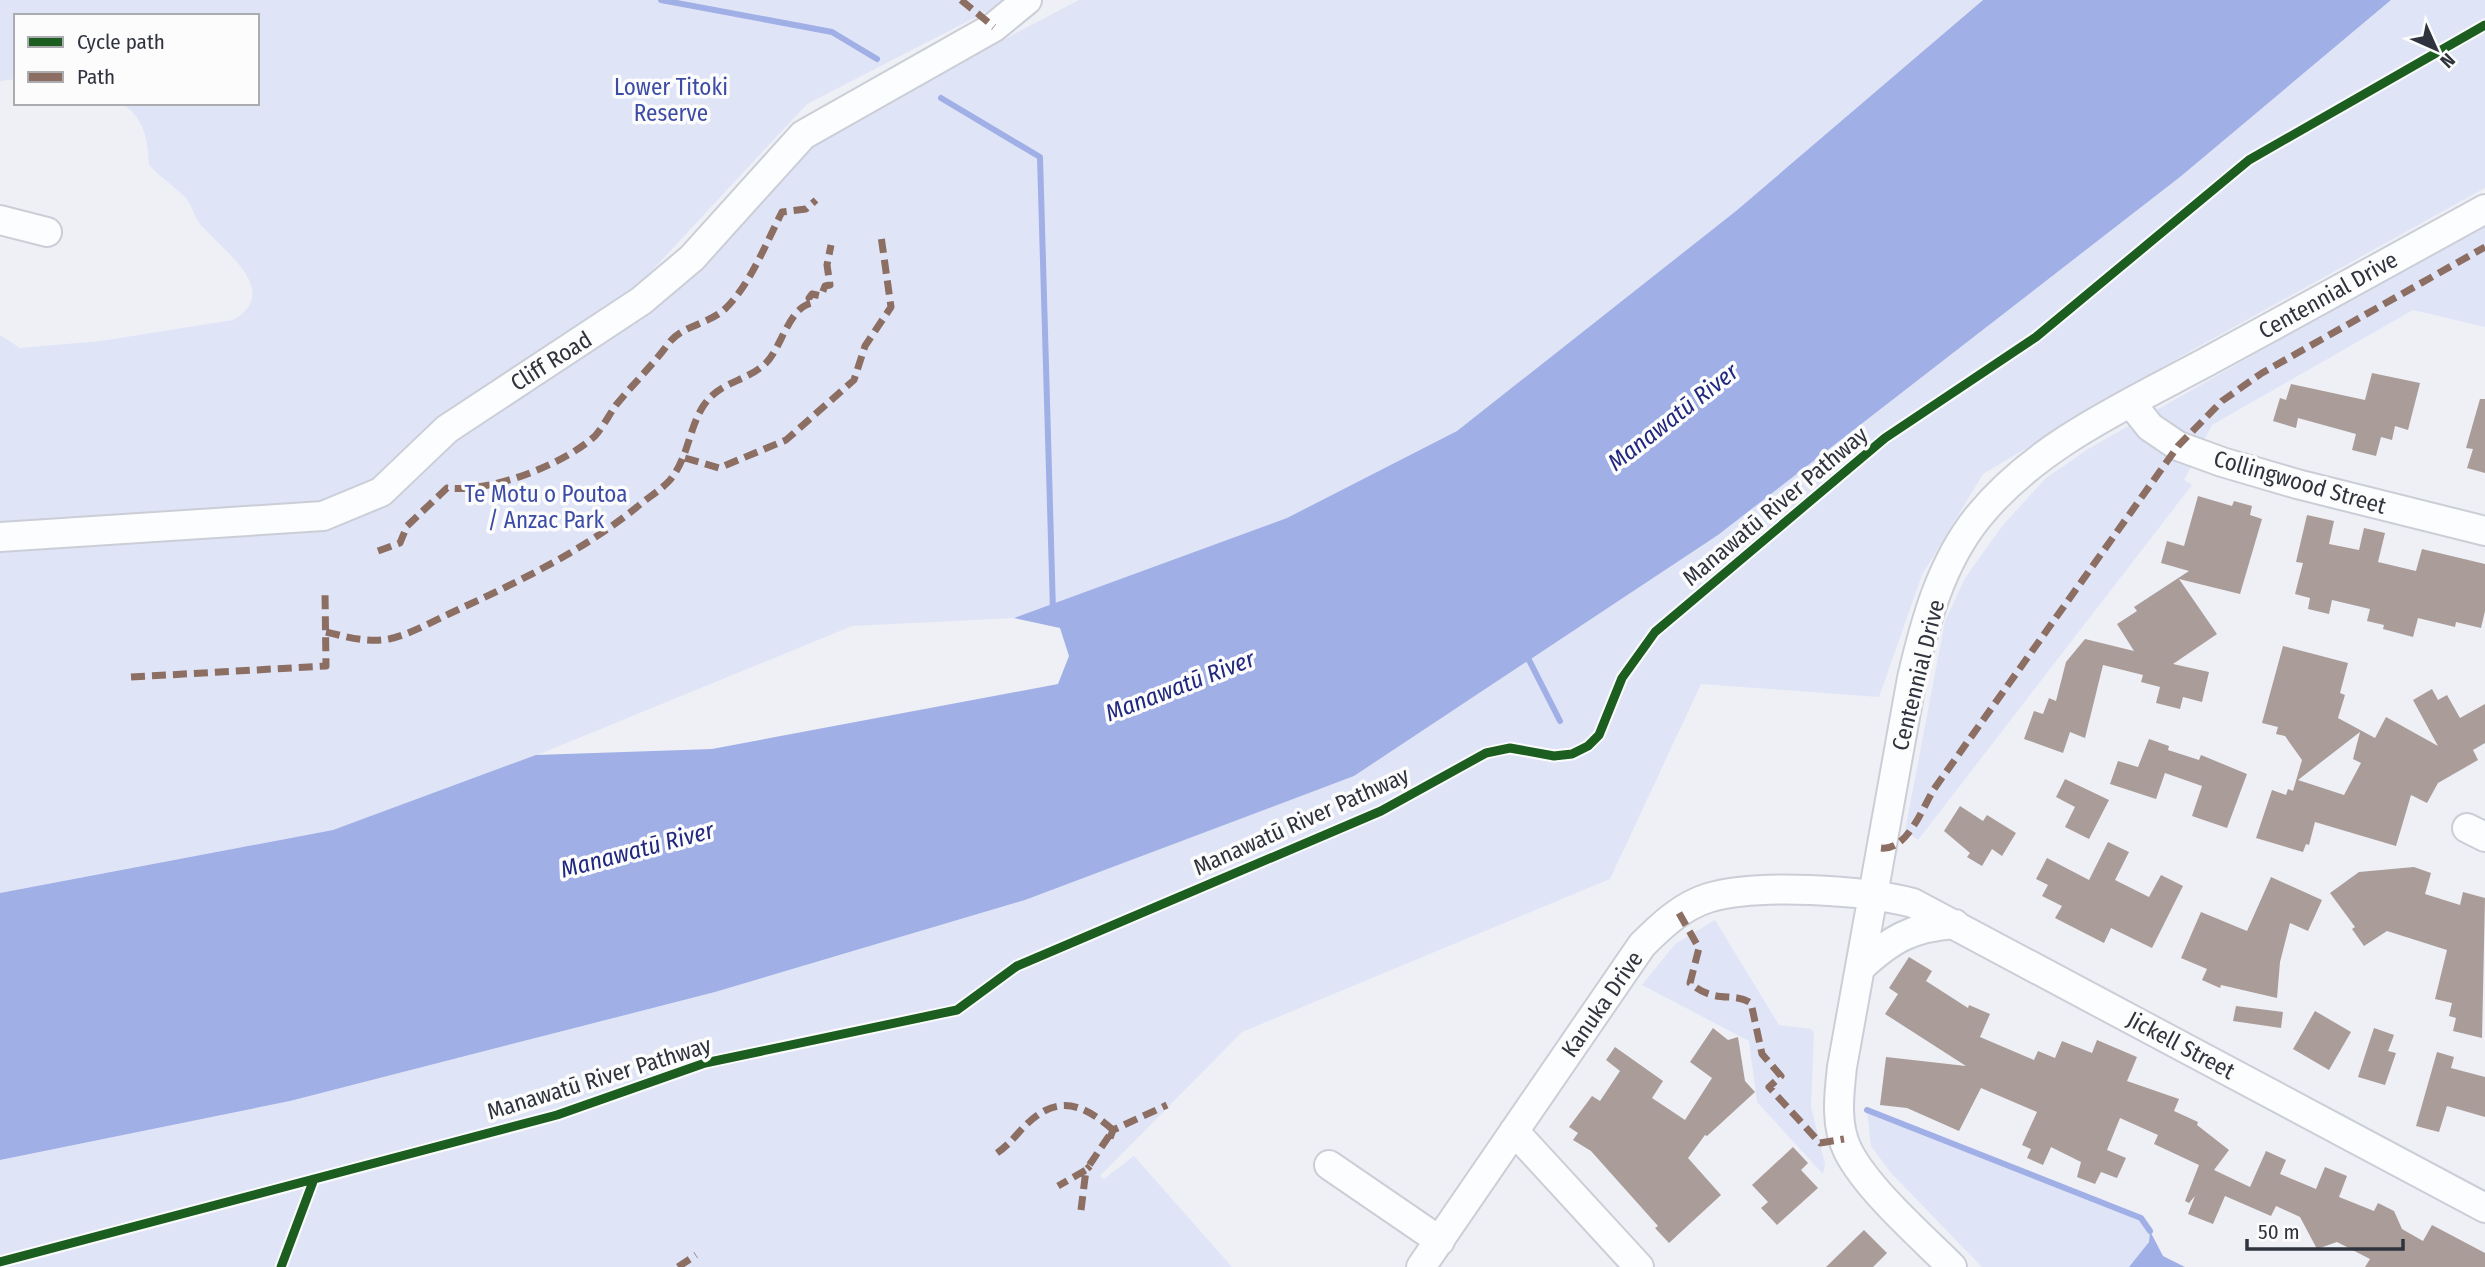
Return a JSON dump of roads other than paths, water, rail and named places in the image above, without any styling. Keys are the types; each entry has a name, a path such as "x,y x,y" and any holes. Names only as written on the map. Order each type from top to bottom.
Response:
{"street":[{"name":"Cliff Road","path":"0,537 323,516 381,492 446,429 641,301 692,258 803,135 994,27 1027,0"},
{"name":"Centennial Drive","path":"1952,1267 1863,1174 1847,1150 1842,1134 1839,1097 1912,678 1926,619 1946,570 1978,517 2037,460 2131,403 2485,209"},
{"path":"0,220 47,232"},
{"name":"Collingwood Street","path":"2131,403 2150,427 2178,446 2222,462 2485,531"},
{"name":"Kanuka Drive","path":"1421,1267 1642,945 1679,913 1706,898 1740,891 1810,891 1873,897"},
{"name":"Jickell Street","path":"1873,897 1913,903 1955,924 2485,1208"},
{"path":"1860,968 1886,944 1908,933 1930,926 1955,924"},
{"path":"1514,1131 1639,1267"},
{"path":"1329,1165 1440,1241"}],"water":[{"name":"Manawatū River","path":"1983,0 2391,0 2180,177 1718,535 1354,776 1025,900 715,992 290,1101 0,1160 0,893 333,830 536,755 712,749 1058,684 1069,656 1060,628 1014,618 1287,518 1457,431 1736,211"},
{"path":"2150,1231 2163,1256 2185,1267 2129,1267 2149,1242"}],"waterway":[{"path":"661,0 832,32 877,59"},
{"path":"941,98 1040,157 1053,611"},
{"path":"1526,654 1560,721"},
{"path":"1867,1110 2141,1218 2150,1231"}],"park label":[{"name":"Lower Titoki Reserve","path":"671,100"},
{"name":"Te Motu o Poutoa / Anzac Park","path":"546,507"}]}
